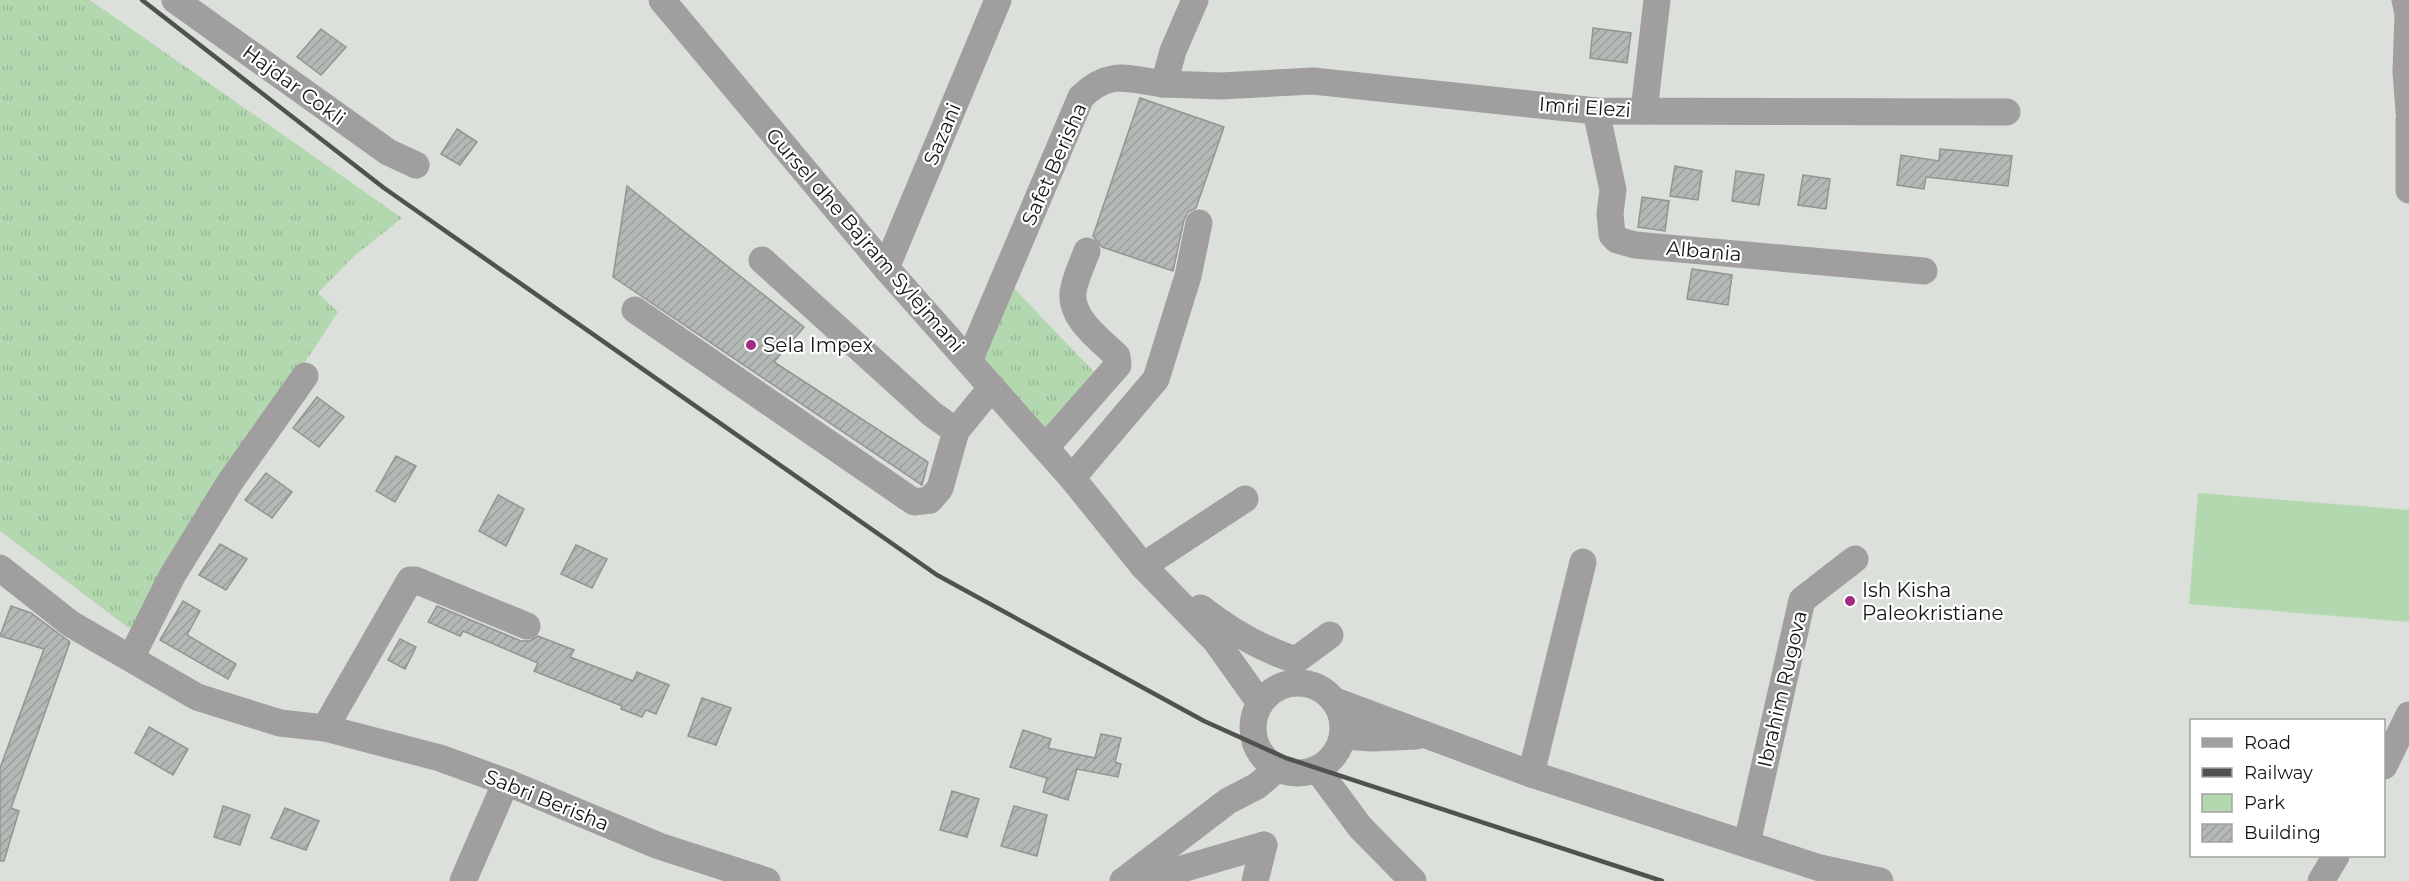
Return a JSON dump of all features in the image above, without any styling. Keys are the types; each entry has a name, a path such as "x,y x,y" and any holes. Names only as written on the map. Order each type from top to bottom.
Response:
{"street":[{"name":"Hajdar Cokli","path":"175,0 388,152 416,165"},
{"name":"Gursel dhe Bajram Sylejmani","path":"662,0 886,268 1215,640 1260,703"},
{"name":"Sazani","path":"886,268 998,0"},
{"path":"1164,84 1173,51 1195,0"},
{"path":"1644,111 1657,0"},
{"path":"2405,0 2408,14 2406,72 2409,111"},
{"name":"Safet Berisha","path":"969,361 1081,97 1093,86 1111,77 1164,84"},
{"name":"Imri Elezi","path":"1164,84 1221,86 1313,81 1596,111 2007,112"},
{"name":"Albania","path":"1596,111 1613,190 1610,213 1612,235 1617,240 1635,245 1924,271"},
{"path":"2409,118 2409,190"},
{"path":"1072,478 1156,379 1188,276 1199,223"},
{"path":"1046,447 1118,365 1117,356 1101,343 1077,311 1073,293 1087,251"},
{"path":"762,260 932,414 956,431"},
{"path":"635,310 914,502 930,500 940,488 956,431 992,387"},
{"path":"131,658 172,576 230,482 304,376"},
{"path":"1245,499 1147,564 1222,624 1276,654 1294,672 1335,701 1531,774 1820,868 1880,881"},
{"name":"Ibrahim Rugova","path":"1747,843 1802,600 1855,559"},
{"path":"1531,774 1583,562"},
{"name":"Sabri Berisha","path":"0,568 71,624 197,697 280,723 325,728 440,758 506,782 659,846 766,881"},
{"path":"325,728 410,580 415,579 527,626"},
{"path":"1330,635 1280,687 1260,703 1253,728 1255,742 1360,827 1410,880"},
{"name":"Gursel dhe Bajram Sylejmani","path":"1215,640 1294,672"},
{"path":"1123,881 1228,801 1238,783 1287,766 1333,755 1343,736 1342,718 1335,701"},
{"path":"2385,764 2409,715"},
{"path":"1343,736 1372,738 1424,735"},
{"path":"463,881 506,782"},
{"path":"1141,881 1264,845 1255,881"},
{"path":"2321,881 2335,857"}],"green space":[{"path":"0,0 90,0 402,218 354,256 318,293 338,312 130,629 0,531"},
{"path":"1011,285 1095,373 1047,432 980,366"},
{"path":"2198,493 2409,510 2409,622 2189,604"}],"building":[{"path":"1593,28 1631,33 1627,63 1590,58"},
{"path":"321,29 346,47 321,75 297,57"},
{"path":"1140,98 1224,127 1196,208 1188,212 1184,220 1173,271 1102,247 1093,236"},
{"path":"457,129 477,142 460,165 441,154"},
{"path":"1940,149 2012,156 2008,186 1926,177 1924,189 1897,185 1901,155 1939,161"},
{"path":"1675,166 1702,171 1698,200 1670,196"},
{"path":"1736,171 1764,175 1759,205 1732,201"},
{"path":"1803,175 1830,179 1826,209 1798,205"},
{"name":"Sela Impex","path":"627,186 804,327 774,362 928,462 922,485 613,277"},
{"path":"1642,197 1669,201 1665,231 1638,227"},
{"path":"1692,269 1732,275 1728,305 1687,299"},
{"path":"317,397 344,417 319,447 293,428"},
{"path":"396,456 416,466 395,502 376,491"},
{"path":"266,473 292,492 272,518 245,500"},
{"path":"498,495 524,509 506,546 479,531"},
{"path":"220,544 247,559 226,590 199,575"},
{"path":"576,545 607,559 592,588 561,574"},
{"path":"183,601 200,611 187,635 236,664 228,679 160,640"},
{"path":"11,606 31,613 70,642 11,808 19,811 4,861 0,861 0,768 44,649 0,636"},
{"path":"437,606 521,641 530,641 538,636 574,650 570,657 633,681 637,672 669,685 656,714 646,710 642,717 621,709 622,706 534,671 538,663 463,631 460,636 428,622"},
{"path":"400,639 416,647 405,669 388,660"},
{"path":"702,698 731,708 716,745 688,736"},
{"path":"149,727 188,749 173,775 135,753"},
{"path":"1023,730 1051,739 1048,748 1095,758 1101,734 1121,738 1115,762 1121,764 1118,777 1077,769 1068,800 1043,792 1047,778 1010,767"},
{"path":"952,791 979,799 967,837 940,830"},
{"path":"223,806 250,815 240,845 214,837"},
{"path":"1014,806 1047,815 1037,856 1001,846"},
{"path":"285,808 319,821 306,850 271,838"}],"railway":[{"path":"142,0 384,188 937,575 1204,721 1286,758 1662,881"}],"place":[{"name":"Sela Impex","path":"751,345"},
{"name":"Ish Kisha Paleokristiane","path":"1850,601"}]}
